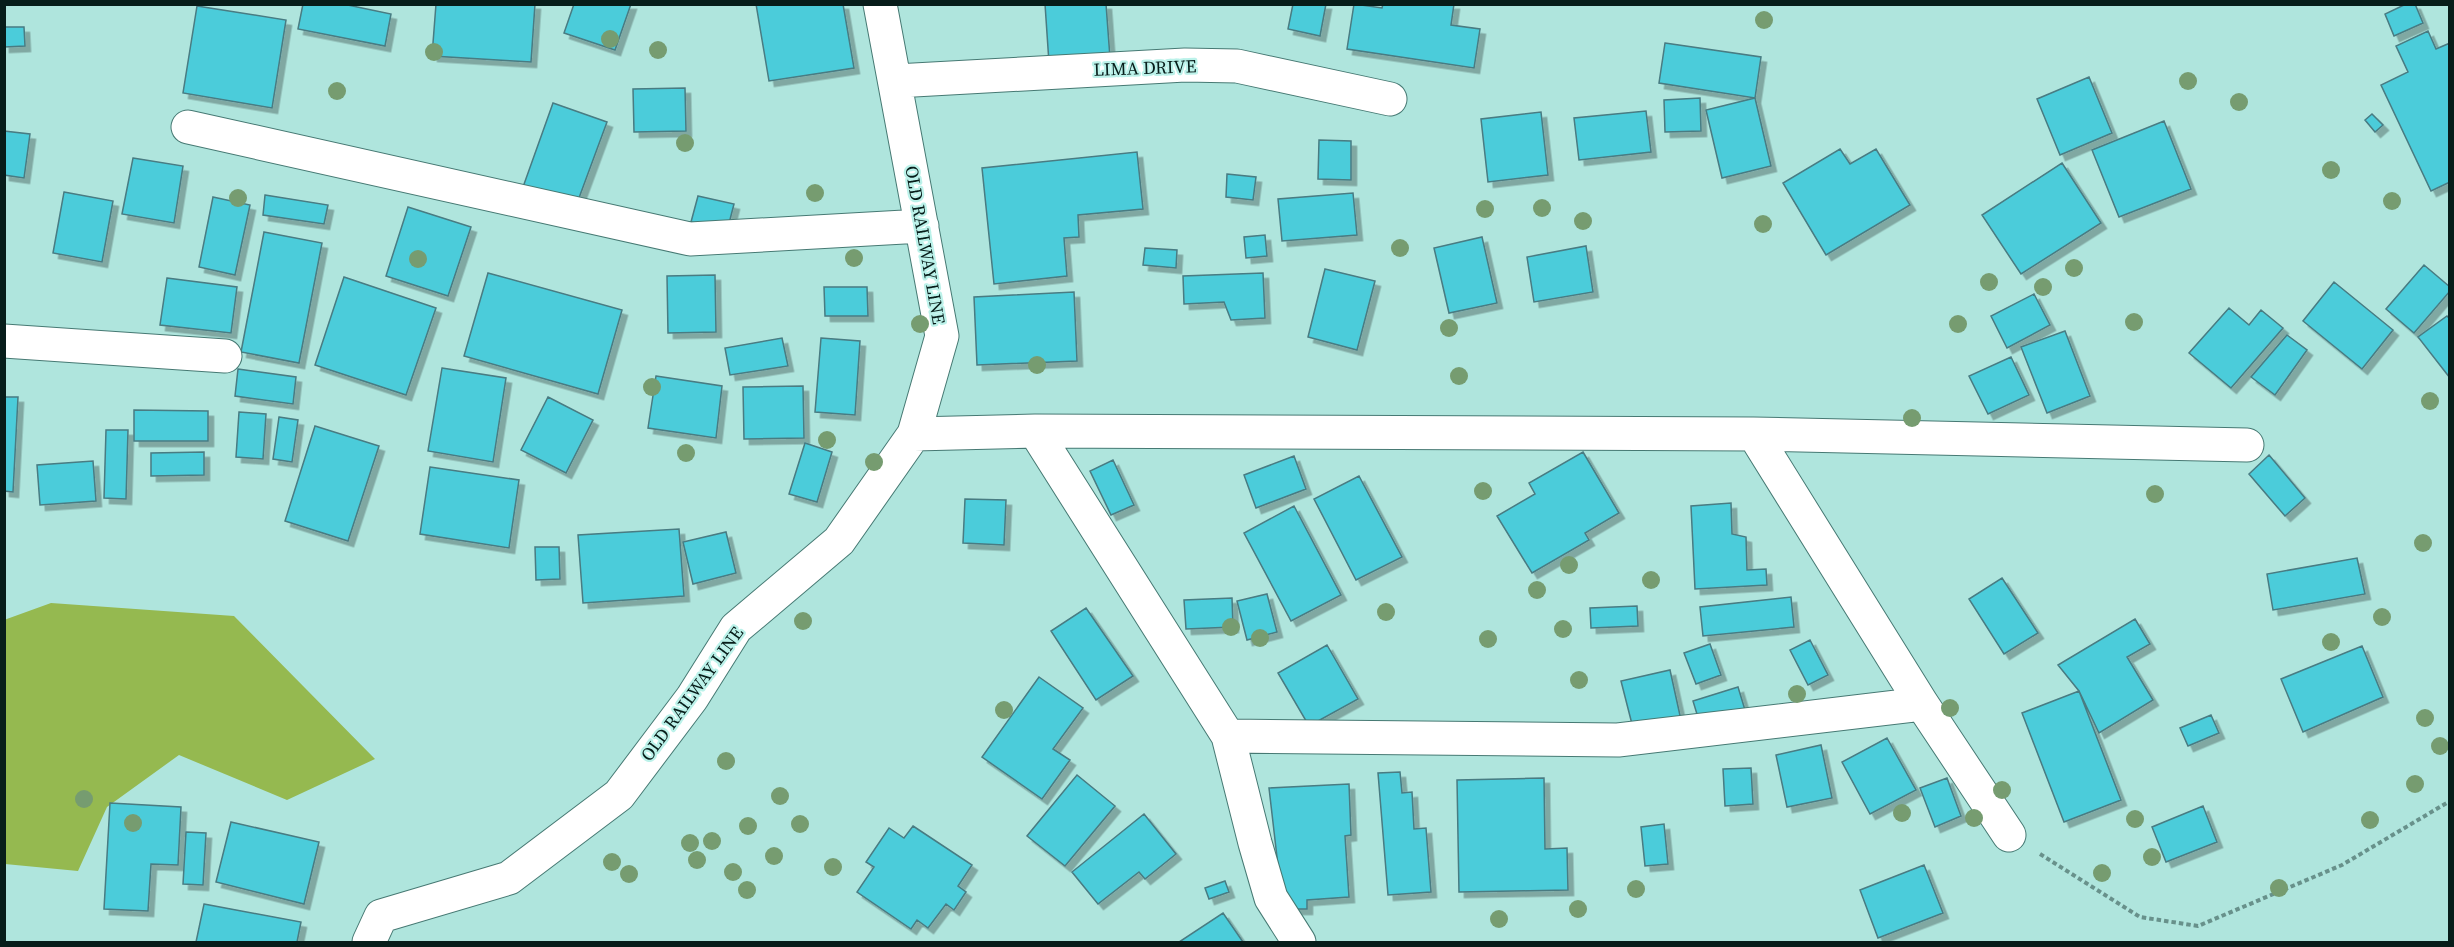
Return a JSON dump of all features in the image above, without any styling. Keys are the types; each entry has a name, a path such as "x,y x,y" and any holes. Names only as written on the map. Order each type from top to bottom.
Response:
{"street":[{"name":"OLD RAILWAY LINE","path":"369,942 381,916 509,878 619,795 692,698 736,628 839,541 914,434 942,336 880,4"},
{"name":"LIMA DRIVE","path":"896,81 1185,65 1237,66 1390,99"},
{"path":"188,127 690,239 922,226"},
{"path":"4,341 225,356"},
{"path":"1035,431 1228,736 1271,898 1299,942"},
{"path":"914,434 1035,431 1754,434 2247,445"},
{"path":"1754,434 1922,704 2009,835"},
{"path":"1228,736 1618,740 1922,704"}],"path":[{"path":"2009,835 2140,917 2198,926 2342,865 2450,801"}],"green space":[{"path":"51,603 234,616 375,759 287,800 179,755 107,807 78,871 5,864 4,620"}],"building":[{"path":"303,4 343,4 391,14 385,46 298,29"},
{"path":"436,4 535,4 531,62 432,56"},
{"path":"574,4 631,4 615,50 564,33"},
{"path":"756,4 843,4 854,68 769,81"},
{"path":"1045,4 1106,4 1110,58 1049,63"},
{"path":"1293,4 1326,4 1320,36 1288,29"},
{"path":"1354,4 1382,8 1383,4 1454,4 1451,25 1480,29 1474,68 1347,49"},
{"path":"2406,4 2415,4 2423,23 2394,36 2385,14"},
{"path":"197,6 286,20 272,108 183,93"},
{"path":"4,27 24,27 25,46 4,47"},
{"path":"2428,31 2436,49 2450,43 2450,182 2431,191 2381,85 2408,72 2396,46"},
{"path":"1665,43 1761,57 1755,98 1659,83"},
{"path":"2089,77 2112,133 2060,155 2037,99"},
{"path":"685,88 686,131 634,132 633,89"},
{"path":"1700,98 1701,131 1665,132 1664,100"},
{"path":"1755,98 1771,166 1722,178 1706,110"},
{"path":"553,103 607,122 576,206 523,187"},
{"path":"1646,111 1651,152 1579,160 1574,118"},
{"path":"1541,112 1548,175 1488,182 1481,119"},
{"path":"2372,114 2383,125 2375,132 2365,120"},
{"path":"2164,121 2191,189 2119,217 2092,150"},
{"path":"4,131 30,134 24,178 4,175"},
{"path":"1319,140 1351,141 1351,180 1318,179"},
{"path":"1840,149 1850,164 1876,149 1910,205 1826,255 1783,183"},
{"path":"1137,152 1143,209 1078,215 1079,237 1064,238 1067,276 994,284 982,168"},
{"path":"133,158 183,166 174,223 122,214"},
{"path":"2062,163 2101,223 2021,274 1982,215"},
{"path":"1227,174 1256,177 1253,200 1226,197"},
{"path":"64,192 113,201 102,262 53,253"},
{"path":"1353,193 1357,235 1282,241 1278,199"},
{"path":"265,195 328,205 324,224 263,215"},
{"path":"698,196 734,204 727,231 691,222"},
{"path":"213,197 250,205 235,275 199,267"},
{"path":"408,207 471,227 448,296 386,276"},
{"path":"264,232 322,243 299,363 241,352"},
{"path":"1265,235 1267,256 1246,258 1244,237"},
{"path":"1482,237 1497,303 1449,313 1434,248"},
{"path":"1586,246 1593,292 1534,302 1527,257"},
{"path":"1145,248 1177,250 1176,268 1143,265"},
{"path":"2424,265 2450,287 2450,291 2414,333 2386,309"},
{"path":"1325,269 1375,281 1357,350 1308,337"},
{"path":"488,273 622,310 598,394 464,356"},
{"path":"1263,273 1265,318 1231,320 1224,302 1184,304 1183,276"},
{"path":"715,275 716,332 668,333 667,276"},
{"path":"344,277 436,308 406,395 315,365"},
{"path":"167,278 237,287 231,333 160,325"},
{"path":"2334,282 2393,330 2362,369 2303,321"},
{"path":"824,287 867,287 868,316 825,316"},
{"path":"1074,292 1077,361 977,365 974,297"},
{"path":"2034,294 2050,325 2007,348 1991,316"},
{"path":"2229,308 2249,325 2261,310 2283,328 2231,388 2189,353"},
{"path":"2447,316 2450,319 2450,378 2418,337"},
{"path":"2065,331 2090,396 2047,413 2021,347"},
{"path":"2287,335 2307,350 2275,395 2251,377"},
{"path":"782,338 788,366 730,375 725,348"},
{"path":"821,338 860,341 855,415 815,412"},
{"path":"2011,357 2029,395 1988,414 1969,376"},
{"path":"442,368 506,378 493,462 428,451"},
{"path":"238,369 296,377 293,404 235,396"},
{"path":"656,376 722,386 716,438 648,428"},
{"path":"803,386 804,438 744,439 743,387"},
{"path":"4,397 18,397 13,492 4,491"},
{"path":"548,397 593,420 566,473 521,450"},
{"path":"134,410 208,411 208,441 134,441"},
{"path":"239,412 266,414 263,459 236,457"},
{"path":"279,417 298,420 292,462 273,459"},
{"path":"315,426 379,446 348,541 285,521"},
{"path":"106,430 128,430 126,499 104,498"},
{"path":"805,443 832,452 817,502 789,494"},
{"path":"204,452 204,475 151,476 151,453"},
{"path":"1583,452 1619,513 1585,533 1589,540 1532,573 1497,516 1535,494 1529,483"},
{"path":"2269,455 2305,498 2285,516 2249,474"},
{"path":"1294,456 1306,489 1256,508 1244,475"},
{"path":"1113,460 1134,505 1111,515 1090,471"},
{"path":"93,461 96,501 40,505 37,465"},
{"path":"430,467 519,480 509,548 420,534"},
{"path":"1359,476 1402,557 1356,580 1314,499"},
{"path":"965,499 1006,500 1004,545 963,543"},
{"path":"1731,503 1732,534 1746,537 1747,570 1766,569 1767,585 1695,589 1691,506"},
{"path":"1294,506 1341,595 1291,621 1244,533"},
{"path":"679,529 684,596 583,603 578,535"},
{"path":"726,532 736,573 693,584 683,542"},
{"path":"535,547 559,547 560,579 536,580"},
{"path":"2357,558 2365,594 2273,610 2267,574"},
{"path":"2002,578 2038,633 2004,654 1969,599"},
{"path":"1267,594 1277,632 1247,640 1237,601"},
{"path":"1791,597 1794,627 1703,636 1700,607"},
{"path":"1232,598 1233,627 1186,629 1184,600"},
{"path":"1637,606 1638,626 1591,628 1590,608"},
{"path":"1086,608 1133,676 1096,700 1051,631"},
{"path":"2135,619 2150,644 2127,657 2153,700 2099,733 2079,691 2058,665"},
{"path":"1810,640 1828,675 1808,685 1790,650"},
{"path":"1710,644 1721,675 1696,684 1684,653"},
{"path":"1327,645 1358,699 1309,726 1278,673"},
{"path":"2362,646 2383,697 2303,732 2281,679"},
{"path":"1670,670 1681,720 1634,732 1621,681"},
{"path":"1039,677 1083,708 1053,749 1070,760 1042,799 982,757"},
{"path":"1738,687 1745,710 1700,724 1693,701"},
{"path":"2079,691 2121,800 2064,822 2022,713"},
{"path":"2211,715 2219,733 2188,746 2180,728"},
{"path":"1887,738 1916,790 1870,814 1842,762"},
{"path":"1821,745 1832,798 1787,807 1776,755"},
{"path":"1751,768 1753,804 1725,806 1723,769"},
{"path":"1400,772 1402,793 1412,792 1414,829 1426,828 1431,892 1388,895 1378,773"},
{"path":"1077,775 1115,806 1065,866 1027,836"},
{"path":"1544,778 1545,849 1567,848 1568,890 1459,892 1457,780"},
{"path":"1947,778 1961,816 1935,827 1920,788"},
{"path":"1349,784 1351,835 1345,836 1349,897 1307,900 1307,909 1283,909 1269,788"},
{"path":"110,803 181,807 178,865 151,864 148,911 104,909"},
{"path":"2203,806 2217,842 2166,862 2152,827"},
{"path":"1144,814 1176,854 1145,879 1139,872 1098,904 1072,872"},
{"path":"231,822 319,842 304,904 216,882"},
{"path":"1664,824 1668,864 1645,866 1641,827"},
{"path":"913,826 972,865 958,886 966,892 954,910 946,904 928,928 917,920 911,929 857,892 874,867 866,862 889,828 904,838"},
{"path":"186,832 206,833 203,885 183,884"},
{"path":"1924,865 1943,913 1878,938 1860,890"},
{"path":"1225,881 1229,892 1209,899 1205,888"},
{"path":"204,904 301,922 297,942 196,942"},
{"path":"1223,913 1243,942 1179,942"}]}
